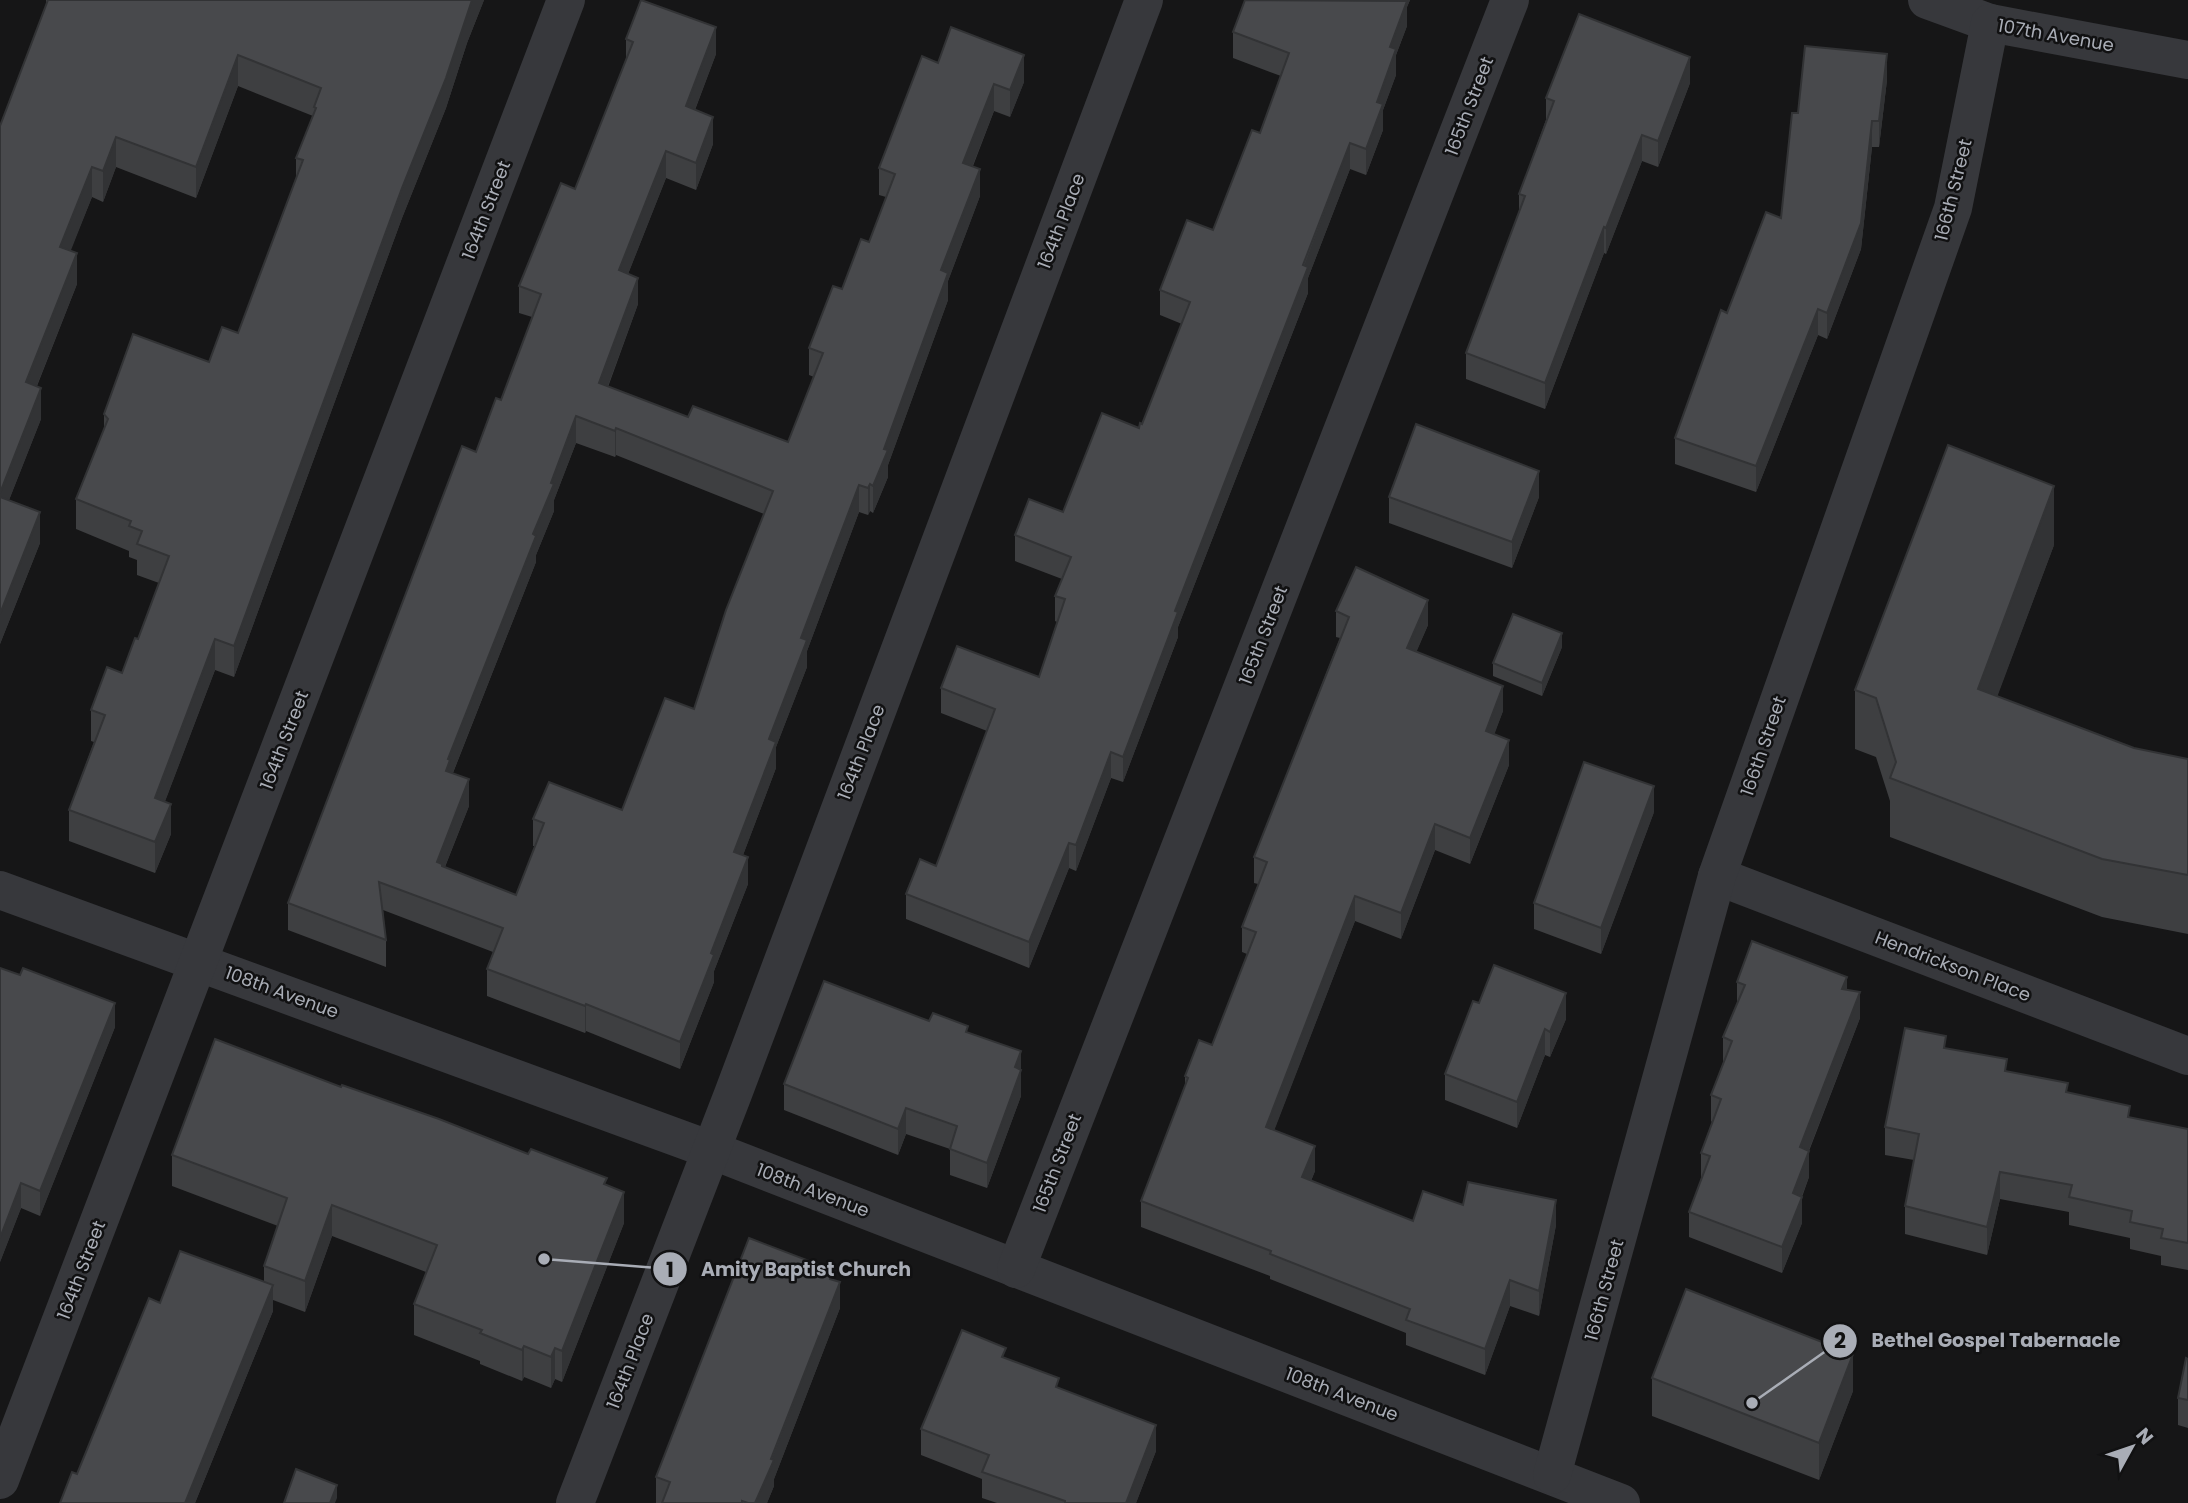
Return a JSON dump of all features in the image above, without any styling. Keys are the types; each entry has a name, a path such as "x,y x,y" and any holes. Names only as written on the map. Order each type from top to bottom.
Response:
{"street":[{"name":"164th Street","path":"0,1480 566,0"},
{"name":"164th Place","path":"575,1503 711,1150 1144,0"},
{"name":"165th Street","path":"1016,1269 1510,0"},
{"name":"107th Avenue","path":"1927,0 1990,23 2188,60"},
{"name":"166th Street","path":"1552,1475 1717,876 1953,208 1990,23"},
{"name":"Hendrickson Place","path":"1717,876 2188,1056"},
{"name":"108th Avenue","path":"0,890 711,1150 1621,1503"}],"building":[{"path":"48,0 472,0 446,78 402,188 234,646 215,639 155,798 171,804 155,842 69,810 105,715 91,710 107,667 122,673 135,638 138,639 169,556 137,544 142,531 129,526 131,521 76,499 108,419 104,414 133,334 209,362 222,327 238,333 303,160 296,158 321,88 238,55 196,167 116,137 103,171 92,167 60,247 77,253 26,382 41,388 0,493 0,126"},
{"path":"641,0 716,27 686,106 713,117 696,163 666,151 619,270 638,278 599,383 688,417 693,406 788,442 823,353 809,348 833,286 842,289 861,239 869,242 895,174 879,168 922,56 938,63 951,27 1024,55 1010,90 994,84 963,163 980,169 941,270 948,273 884,449 888,450 873,486 870,484 868,488 859,485 801,638 807,640 769,739 776,742 734,852 748,857 680,1042 586,1004 585,1006 487,969 503,928 379,882 386,940 288,903 462,446 476,452 496,398 501,400 541,294 519,286 561,183 575,189 633,42 626,39","holes":["576,416 615,431 616,428 773,491 726,610 694,709 665,698 622,810 549,782 533,819 544,823 516,895 437,862 469,779 446,771 450,760 448,759 536,536 533,534 554,484 551,483"]},
{"path":"1245,0 1407,1 1390,47 1396,49 1377,102 1383,104 1366,149 1350,143 1303,265 1308,267 1175,611 1178,612 1123,757 1111,752 1076,845 1069,843 1029,942 906,894 920,859 936,866 995,709 941,688 957,646 1039,677 1065,599 1055,596 1071,557 1015,535 1029,499 1063,512 1102,413 1139,428 1140,423 1142,424 1190,302 1160,290 1187,220 1213,230 1252,130 1260,133 1289,53 1233,32"},
{"path":"1579,14 1690,57 1658,141 1642,135 1545,383 1466,353 1525,196 1519,194 1554,101 1546,98"},
{"path":"1805,46 1887,54 1879,121 1872,121 1861,223 1827,313 1818,309 1756,466 1675,438 1721,310 1727,313 1766,212 1781,218 1792,113 1798,113"},
{"path":"1416,424 1539,471 1512,542 1389,497"},
{"path":"1948,445 2054,486 1978,689 2134,748 2188,759 2188,875 2102,859 1890,778 1896,762 1876,698 1855,690"},
{"path":"0,497 40,512 0,614"},
{"path":"1356,567 1428,600 1407,648 1503,686 1486,731 1509,740 1470,838 1435,824 1401,913 1355,896 1266,1127 1315,1146 1302,1177 1413,1221 1423,1191 1463,1205 1468,1182 1556,1200 1539,1291 1510,1280 1485,1349 1406,1320 1410,1309 1141,1201 1188,1078 1185,1076 1199,1040 1212,1045 1256,932 1242,927 1267,862 1254,857 1349,617 1336,611"},
{"path":"1513,614 1562,633 1542,683 1493,663"},
{"path":"1584,762 1654,786 1601,928 1534,903"},
{"path":"1752,941 1847,977 1842,989 1860,992 1800,1147 1809,1151 1793,1193 1802,1197 1782,1247 1689,1212 1710,1156 1701,1153 1721,1099 1711,1095 1732,1041 1723,1037 1745,985 1737,982"},
{"path":"1494,965 1566,993 1550,1032 1545,1029 1517,1102 1445,1074 1473,1001 1479,1003"},
{"path":"0,968 20,975 23,968 115,1003 40,1191 21,1183 0,1238"},
{"path":"824,981 929,1021 933,1013 968,1026 966,1032 1021,1051 1015,1067 1021,1070 987,1163 950,1149 957,1126 906,1108 898,1129 784,1084"},
{"path":"1905,1028 1946,1036 1944,1048 2007,1059 2005,1071 2068,1083 2066,1092 2130,1106 2128,1117 2188,1129 2188,1243 2161,1238 2163,1229 2130,1222 2132,1211 2069,1197 2072,1185 2000,1172 1987,1227 1905,1206 1919,1134 1885,1127"},
{"path":"215,1039 341,1087 342,1085 439,1119 528,1154 531,1149 607,1178 604,1184 624,1192 562,1351 555,1348 551,1357 524,1346 522,1350 480,1333 482,1330 414,1304 437,1245 332,1205 305,1281 264,1266 287,1198 172,1155"},
{"path":"749,1238 833,1270 830,1279 840,1282 771,1459 774,1460 755,1503 662,1503 670,1482 656,1477"},
{"path":"180,1251 273,1285 185,1503 60,1503 72,1472 77,1474 149,1298 160,1303"},
{"path":"1686,1289 1853,1354 1819,1443 1652,1378"},
{"path":"962,1330 1006,1348 1002,1357 1059,1378 1056,1387 1156,1425 1126,1503 1065,1503 982,1472 989,1455 921,1429"},
{"path":"2186,1358 2188,1359 2188,1400 2178,1398"},
{"path":"296,1469 337,1485 330,1503 284,1503"}],"place":[{"name":"Amity Baptist Church","path":"544,1259"},
{"name":"Bethel Gospel Tabernacle","path":"1752,1403"}]}
